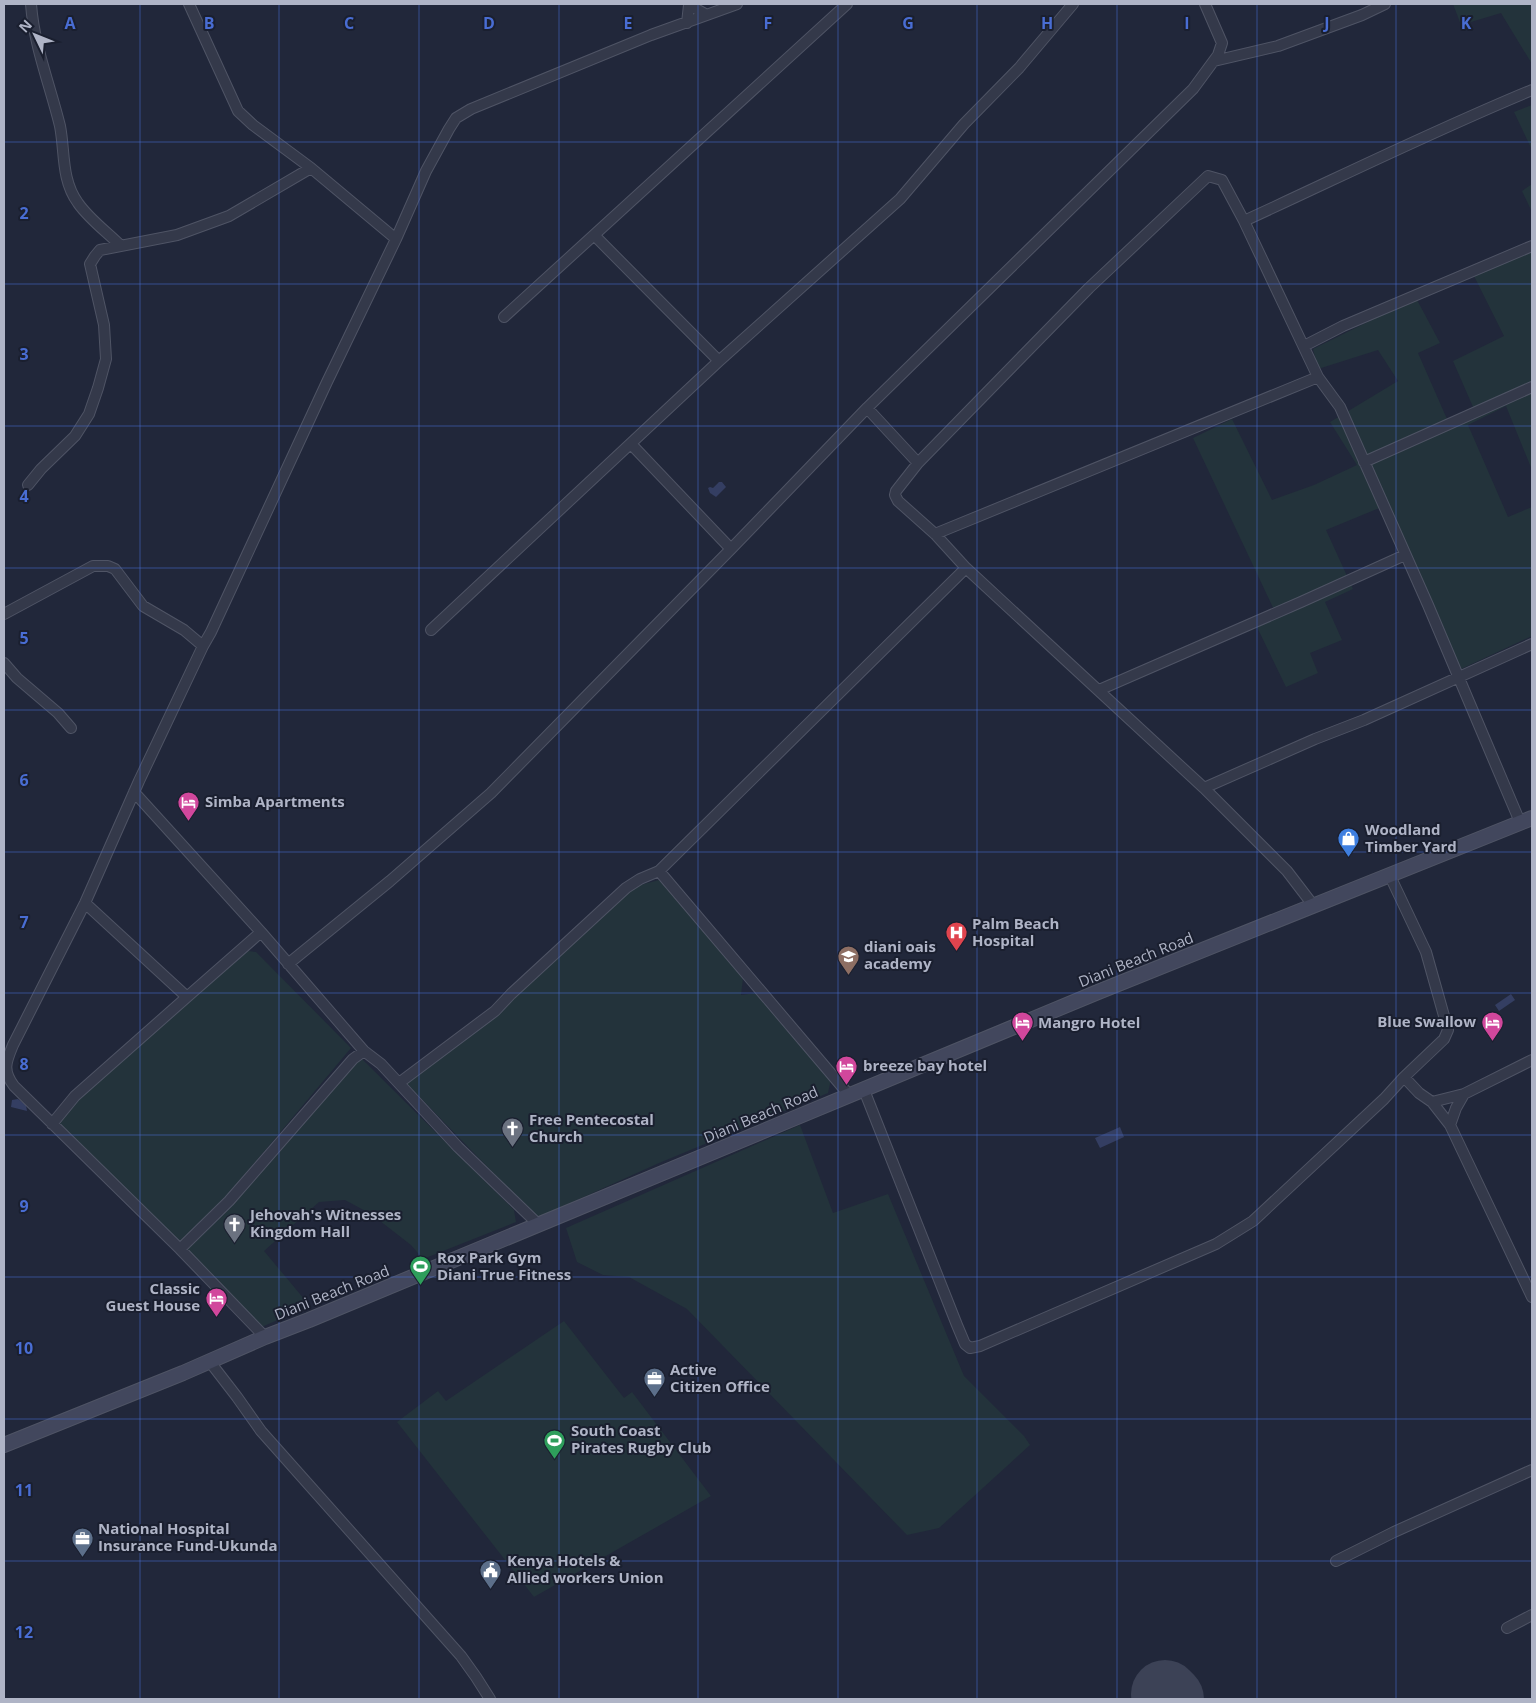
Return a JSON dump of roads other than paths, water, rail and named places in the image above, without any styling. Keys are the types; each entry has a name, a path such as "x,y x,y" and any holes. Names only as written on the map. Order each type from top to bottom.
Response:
{"main road":[{"name":"Diani Beach Road","path":"4,1445 210,1362 265,1337 1098,992 1526,820"}],"street":[{"path":"31,4 33,26 43,69 60,127 62,155 67,179 77,202 120,246"},
{"path":"189,4 238,111 253,125 311,168 396,239"},
{"path":"687,22 688,4 707,15"},
{"path":"265,1337 180,1249 52,1124 10,1080 6,1073 6,1062 85,903 134,792 396,239 426,171 449,128 456,118 480,105 651,35 737,4"},
{"path":"504,317 846,4"},
{"path":"431,630 719,361 900,199 964,124 1019,68 1073,4"},
{"path":"288,964 390,881 491,793 867,408 1186,96 1222,49 1222,43 1205,4"},
{"path":"1214,61 1278,46 1362,16 1385,4"},
{"path":"1244,221 1336,180 1415,141 1532,90"},
{"path":"28,485 41,469 75,436 89,414 98,388 106,359 104,324 90,264 94,256 100,250 177,235 229,216 311,168"},
{"path":"1313,905 1287,871 1204,788 966,568 895,495 896,491 918,463 1089,288 1208,176 1222,180 1244,221 1318,378 1340,407 1458,677 1526,820"},
{"path":"594,235 719,361"},
{"path":"1304,346 1343,326 1532,246"},
{"path":"935,534 1318,378"},
{"path":"1364,462 1532,387"},
{"path":"867,408 918,463"},
{"path":"631,444 731,549"},
{"path":"1099,690 1405,555"},
{"path":"4,614 93,566 108,566 115,569 144,606 184,630 203,646"},
{"path":"399,1083 495,1011 626,888 640,879 659,871 966,568"},
{"path":"1204,788 1315,739 1364,720 1532,644"},
{"path":"4,663 17,678 58,713 70,728"},
{"path":"134,792 261,932 364,1051 381,1064 458,1147 539,1224"},
{"path":"659,871 850,1096"},
{"path":"864,1090 965,1344 970,1348 980,1346 1216,1244 1253,1221 1384,1099 1444,1039 1448,1030 1426,952 1390,876"},
{"path":"85,903 187,997"},
{"path":"52,1124 75,1096 261,932"},
{"path":"180,1249 229,1201 353,1059 364,1051"},
{"path":"1432,1102 1464,1094 1532,1060"},
{"path":"1404,1077 1419,1093 1432,1102 1450,1125 1532,1297"},
{"path":"1450,1125 1456,1108 1464,1094"},
{"path":"210,1362 238,1397 261,1431 461,1656 490,1699"},
{"path":"1336,1560 1532,1470"},
{"path":"1507,1628 1532,1616"}],"water":[{"path":"719,482 722,482 726,487 716,497 710,493 708,488 713,488"},
{"path":"1511,994 1515,1000 1499,1011 1495,1005"},
{"path":"18,1099 26,1105 27,1111 11,1107 12,1100"},
{"path":"1120,1127 1124,1137 1100,1148 1095,1138"}],"place":[{"name":"Simba Apartments","path":"189,821"},
{"name":"Woodland Timber Yard","path":"1349,858"},
{"name":"Palm Beach Hospital","path":"956,952"},
{"name":"diani oais academy","path":"848,975"},
{"name":"Blue Swallow","path":"1492,1041"},
{"name":"Mangro Hotel","path":"1022,1042"},
{"name":"breeze bay hotel","path":"847,1085"},
{"name":"Free Pentecostal Church","path":"513,1148"},
{"name":"Jehovah's Witnesses Kingdom Hall","path":"234,1243"},
{"name":"Rox Park Gym Diani True Fitness","path":"421,1286"},
{"name":"Classic Guest House","path":"216,1317"},
{"name":"Active Citizen Office","path":"654,1398"},
{"name":"South Coast Pirates Rugby Club","path":"555,1459"},
{"name":"National Hospital Insurance Fund-Ukunda","path":"82,1557"},
{"name":"Kenya Hotels & Allied workers Union","path":"491,1589"}]}
